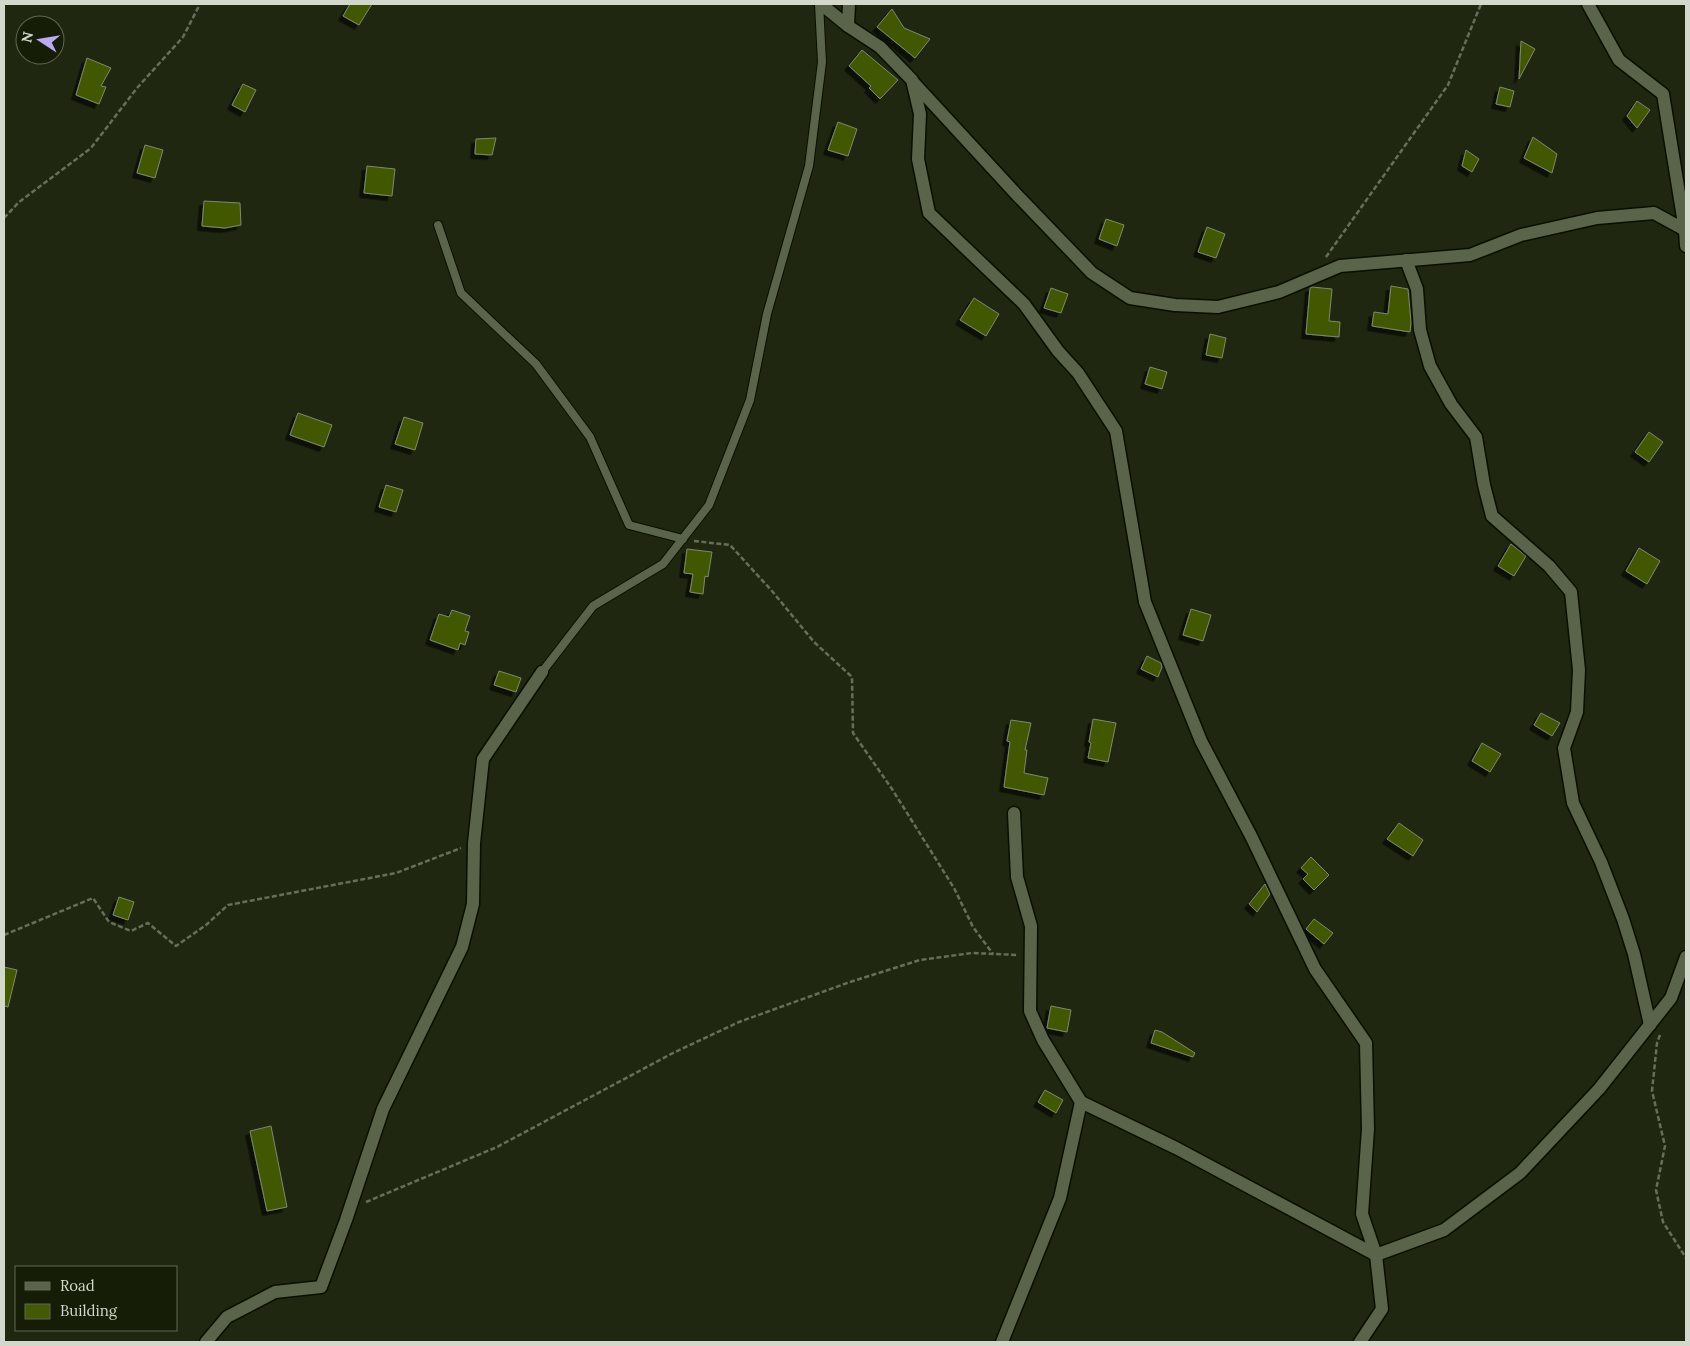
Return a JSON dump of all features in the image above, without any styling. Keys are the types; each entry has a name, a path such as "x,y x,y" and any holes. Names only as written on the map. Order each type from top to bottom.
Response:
{"street":[{"path":"820,4 848,26 880,47 1092,273 1130,298 1176,305 1218,307 1279,292 1340,266 1470,255 1521,235 1597,218 1654,213 1685,230"},
{"path":"848,26 849,4"},
{"path":"1588,4 1619,60 1663,94 1686,246"},
{"path":"912,80 920,114 918,159 929,213 1024,304 1058,351 1078,373 1116,431 1145,602 1201,741 1251,836 1315,969 1366,1043 1368,1129 1362,1214 1376,1255 1382,1309 1360,1342"},
{"path":"1406,260 1417,289 1420,330 1430,366 1451,404 1476,437 1484,485 1492,516 1550,566 1571,592 1579,670 1577,712 1564,748 1572,803 1601,862 1623,919 1634,954 1650,1025"},
{"path":"206,1342 227,1317 275,1292 321,1288 350,1209 383,1109 462,947 473,904 474,843 483,759 542,672"},
{"path":"1014,813 1017,877 1031,926 1030,1012 1043,1040 1081,1102 1176,1148 1376,1255 1444,1230 1520,1173 1600,1090 1671,998 1686,957"},
{"path":"1002,1342 1060,1198 1081,1102"}],"lane":[{"path":"542,672 593,606 663,564 709,505 750,400 767,314 809,166 822,62 820,4"},
{"path":"438,225 461,293 536,364 590,437 629,525 682,540"}],"path":[{"path":"4,218 19,202 91,148 137,88 183,37 200,4"},
{"path":"1324,259 1448,85 1481,4"},
{"path":"682,540 730,545 772,591 814,642 852,677 853,733 892,789 954,888 972,927 993,954"},
{"path":"4,935 93,898 109,922 131,931 148,923 176,946 206,925 228,905 396,873 474,843"},
{"path":"350,1209 497,1147 673,1053 739,1022 850,982 920,960 972,953 1031,955"},
{"path":"1660,1034 1657,1043 1652,1091 1664,1146 1656,1190 1663,1222 1686,1258"}],"building":[{"path":"350,4 372,4 359,25 343,16"},
{"path":"892,9 904,28 930,39 915,58 877,27"},
{"path":"1521,41 1535,49 1519,79"},
{"path":"862,50 898,80 880,99 869,88 871,86 849,66"},
{"path":"87,58 111,68 101,86 106,87 99,104 76,95"},
{"path":"243,84 256,90 245,112 232,105"},
{"path":"1500,87 1514,91 1510,107 1496,104"},
{"path":"1637,101 1650,110 1637,128 1627,116"},
{"path":"838,122 857,129 848,156 828,150"},
{"path":"1533,137 1557,154 1552,173 1524,158"},
{"path":"496,138 492,155 475,154 476,139"},
{"path":"145,145 163,150 155,178 137,173"},
{"path":"1466,150 1479,159 1472,172 1462,166"},
{"path":"367,166 395,169 392,196 364,193"},
{"path":"204,201 240,203 241,225 225,228 202,226"},
{"path":"1106,219 1124,225 1117,246 1099,239"},
{"path":"1207,227 1225,234 1216,258 1198,252"},
{"path":"1391,286 1408,289 1410,332 1372,326 1374,312 1388,314"},
{"path":"1051,288 1068,294 1061,313 1044,308"},
{"path":"1310,288 1332,289 1329,321 1340,322 1339,337 1306,334"},
{"path":"974,298 999,314 986,336 960,320"},
{"path":"1210,334 1226,338 1222,358 1206,355"},
{"path":"1150,367 1167,372 1162,389 1145,384"},
{"path":"298,413 332,425 324,447 290,435"},
{"path":"404,417 423,423 415,450 395,444"},
{"path":"1649,432 1663,442 1649,462 1635,452"},
{"path":"386,485 403,490 396,512 379,507"},
{"path":"1511,544 1526,556 1514,576 1498,566"},
{"path":"1639,548 1660,561 1647,584 1626,571"},
{"path":"687,549 712,552 708,577 705,576 703,594 690,592 693,574 684,573"},
{"path":"1191,609 1211,615 1203,641 1183,635"},
{"path":"452,610 470,616 465,631 469,632 465,645 460,643 458,650 430,640 439,614 449,617"},
{"path":"1147,656 1161,663 1162,667 1158,677 1141,669"},
{"path":"499,671 521,678 516,692 494,685"},
{"path":"1541,713 1560,723 1552,736 1534,725"},
{"path":"1093,719 1116,723 1108,762 1088,758"},
{"path":"1011,720 1031,723 1025,750 1027,750 1024,773 1048,778 1044,795 1004,787 1010,742 1007,741"},
{"path":"1482,743 1501,754 1490,772 1472,761"},
{"path":"1399,823 1423,840 1413,856 1387,839"},
{"path":"1311,857 1329,875 1314,890 1303,879 1308,874 1301,868"},
{"path":"1265,884 1270,894 1257,912 1249,904"},
{"path":"119,897 134,902 128,920 113,915"},
{"path":"1314,919 1333,933 1324,944 1306,929"},
{"path":"4,967 17,970 8,1007 4,1006"},
{"path":"1051,1006 1071,1010 1067,1032 1047,1028"},
{"path":"1155,1030 1162,1032 1195,1053 1193,1057 1151,1043"},
{"path":"1045,1090 1063,1100 1056,1113 1038,1102"},
{"path":"271,1126 287,1207 267,1211 250,1131"}]}
